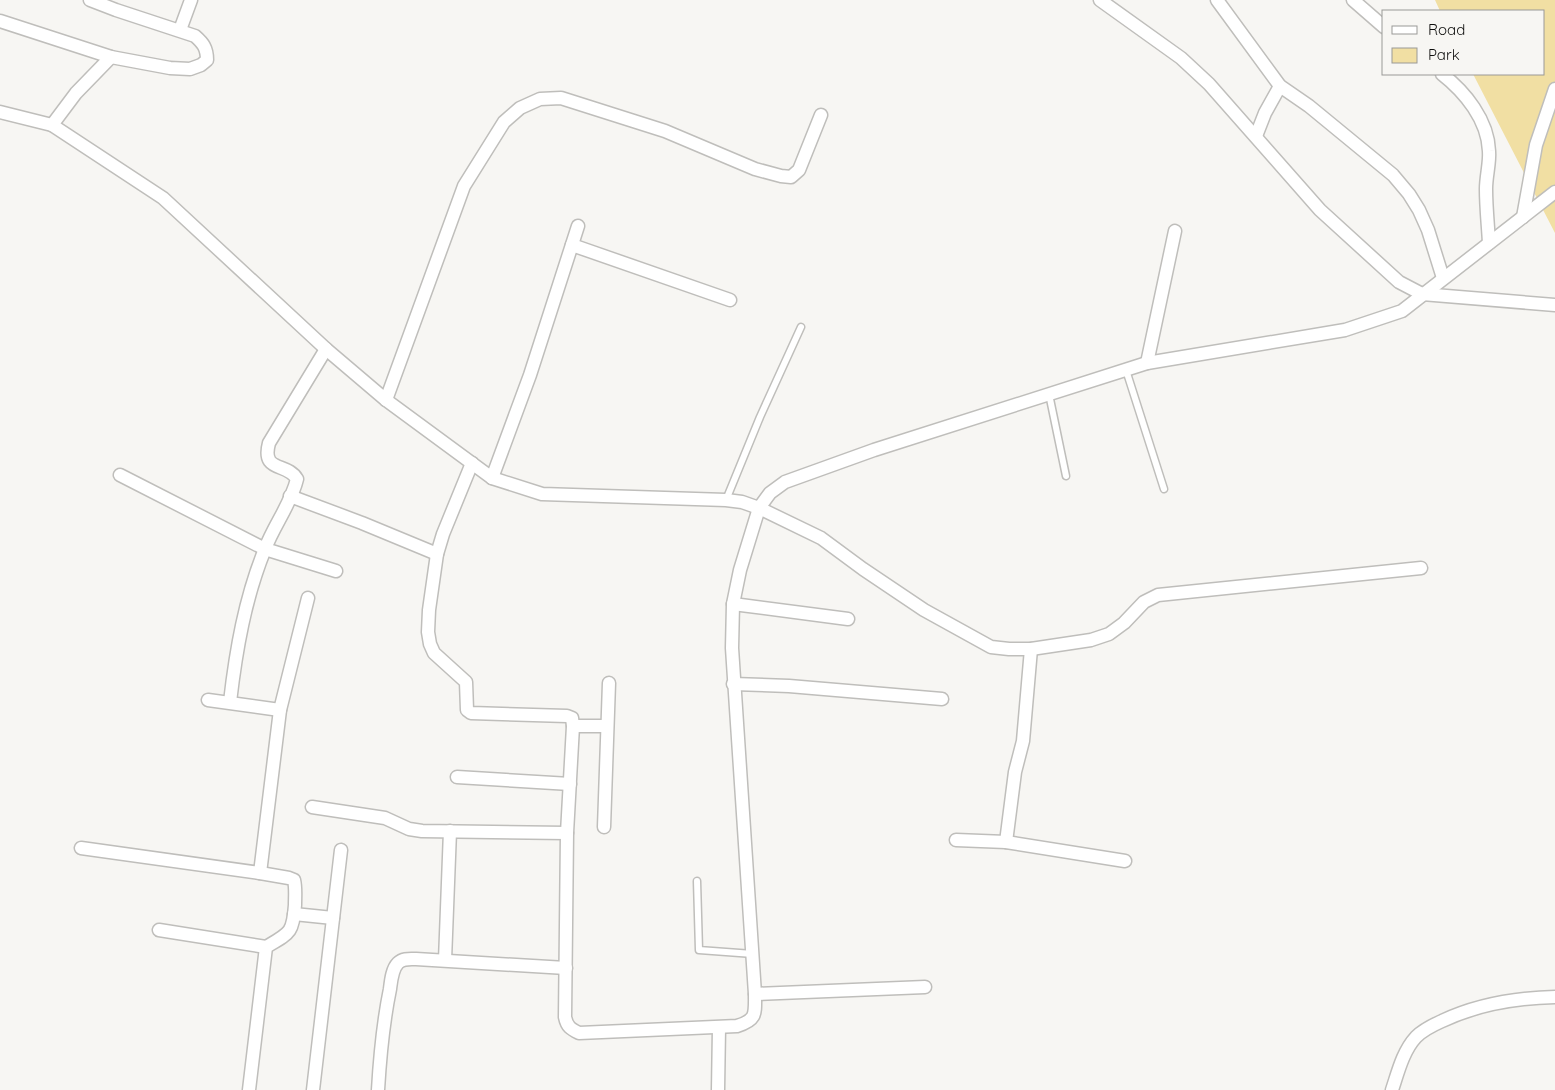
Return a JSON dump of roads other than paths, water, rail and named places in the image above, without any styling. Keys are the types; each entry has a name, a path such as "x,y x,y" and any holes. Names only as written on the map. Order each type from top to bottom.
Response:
{"street":[{"path":"0,21 111,58 170,68 190,69 201,65 206,60 207,51 203,43 194,36 90,0"},
{"path":"180,30 191,0"},
{"path":"1100,0 1182,58 1209,84 1320,210 1399,282 1422,294 1555,305"},
{"path":"1216,0 1280,86 1308,106 1393,176 1409,194 1428,230 1443,278"},
{"path":"1353,0 1382,25"},
{"path":"52,125 76,93 111,58"},
{"path":"1443,75 1468,98 1481,120 1486,135 1490,151 1486,189 1489,243"},
{"path":"1256,136 1265,113 1280,86"},
{"path":"1523,217 1536,145 1555,89"},
{"path":"386,400 464,186 504,122 520,108 540,100 561,98 665,131 755,169 791,177 799,170 821,115"},
{"path":"0,112 52,125 163,198 326,349 386,400 492,478 542,494 742,502 759,508 821,538 924,610 991,647 1031,649 1091,640 1109,634 1124,623 1144,602 1158,596 1421,568"},
{"path":"472,463 443,534 437,554 429,610 428,632 430,644 434,653 466,682 467,710 472,713 567,716 572,718 567,833 565,1017 567,1025 580,1033 737,1026 748,1023 755,1014 756,994 733,684 733,604 740,570 759,508 770,493 785,482 874,450 1147,363 1345,330 1402,311 1555,192"},
{"path":"492,478 530,375 578,226"},
{"path":"1147,363 1175,231"},
{"path":"572,245 730,300"},
{"path":"230,702 240,634 265,549 297,479 294,474 272,464 268,459 269,443 326,349"},
{"path":"120,475 265,549 336,571"},
{"path":"290,496 437,554"},
{"path":"260,872 280,710 308,598"},
{"path":"733,604 848,619"},
{"path":"1006,842 1015,772 1023,741 1031,649"},
{"path":"604,827 609,683"},
{"path":"733,684 790,686 942,699"},
{"path":"208,700 280,710"},
{"path":"573,726 608,726"},
{"path":"457,777 570,784"},
{"path":"312,807 385,818 409,829 422,831 567,833"},
{"path":"445,960 450,831"},
{"path":"956,840 1006,842 1125,861"},
{"path":"81,848 260,872 294,880 296,886 291,929 285,936 266,947 159,930"},
{"path":"313,1090 341,850"},
{"path":"294,914 333,918"},
{"path":"249,1090 266,947"},
{"path":"378,1090 383,1022 393,972 398,964 405,959 566,968"},
{"path":"756,994 925,987"},
{"path":"1392,1090 1406,1051 1416,1037 1430,1026 1471,1009 1504,1000 1555,997"},
{"path":"718,1090 719,1028"}],"lane":[{"path":"726,500 760,417 801,327"},
{"path":"1126,370 1164,489"},
{"path":"1049,394 1066,476"},
{"path":"697,881 699,950 753,954"}]}
